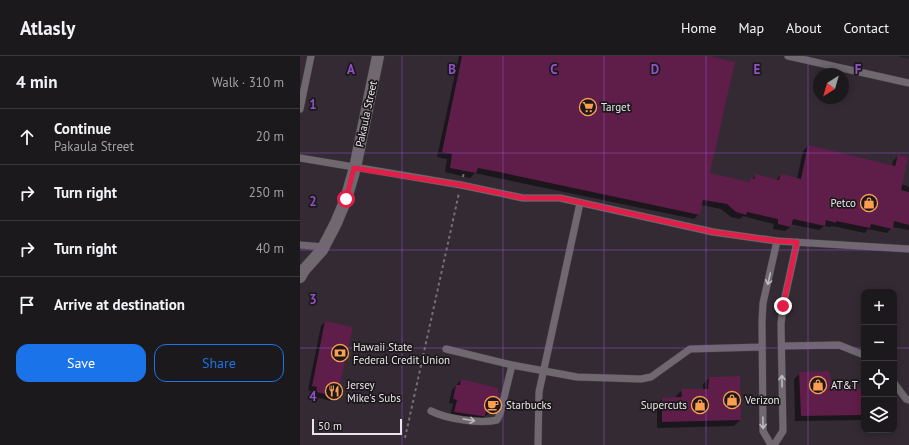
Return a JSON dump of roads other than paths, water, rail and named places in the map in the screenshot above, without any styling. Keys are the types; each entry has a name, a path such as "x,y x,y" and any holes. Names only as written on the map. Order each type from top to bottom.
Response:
{"street":[{"name":"Pakaula Street","path":"301,271 322,250 346,199 378,56"}],"lane":[{"path":"300,109 311,56"},
{"path":"788,56 909,83"},
{"path":"300,158 461,185 523,198 560,198 647,216 713,232 777,241 909,249"},
{"path":"538,445 539,392 580,203"},
{"path":"771,445 763,431 762,322 763,304 777,241"},
{"path":"774,445 783,431 783,306 797,242"},
{"path":"300,245 324,246"},
{"path":"782,346 839,345 861,354"},
{"path":"446,349 512,365 577,377 641,379 651,377 690,350 762,347"},
{"path":"431,411 437,414 471,421 488,422 497,420 500,414 512,365"},
{"path":"897,387 906,400 909,400"}],"place":[{"name":"Target","path":"588,107"},
{"name":"Petco","path":"869,203"},
{"name":"Hawaii State Federal Credit Union","path":"340,353"},
{"name":"AT&T","path":"818,385"},
{"name":"Jersey Mike's Subs","path":"334,391"},
{"name":"Verizon","path":"732,400"},
{"name":"Starbucks","path":"493,405"},
{"name":"Supercuts","path":"700,405"}]}
